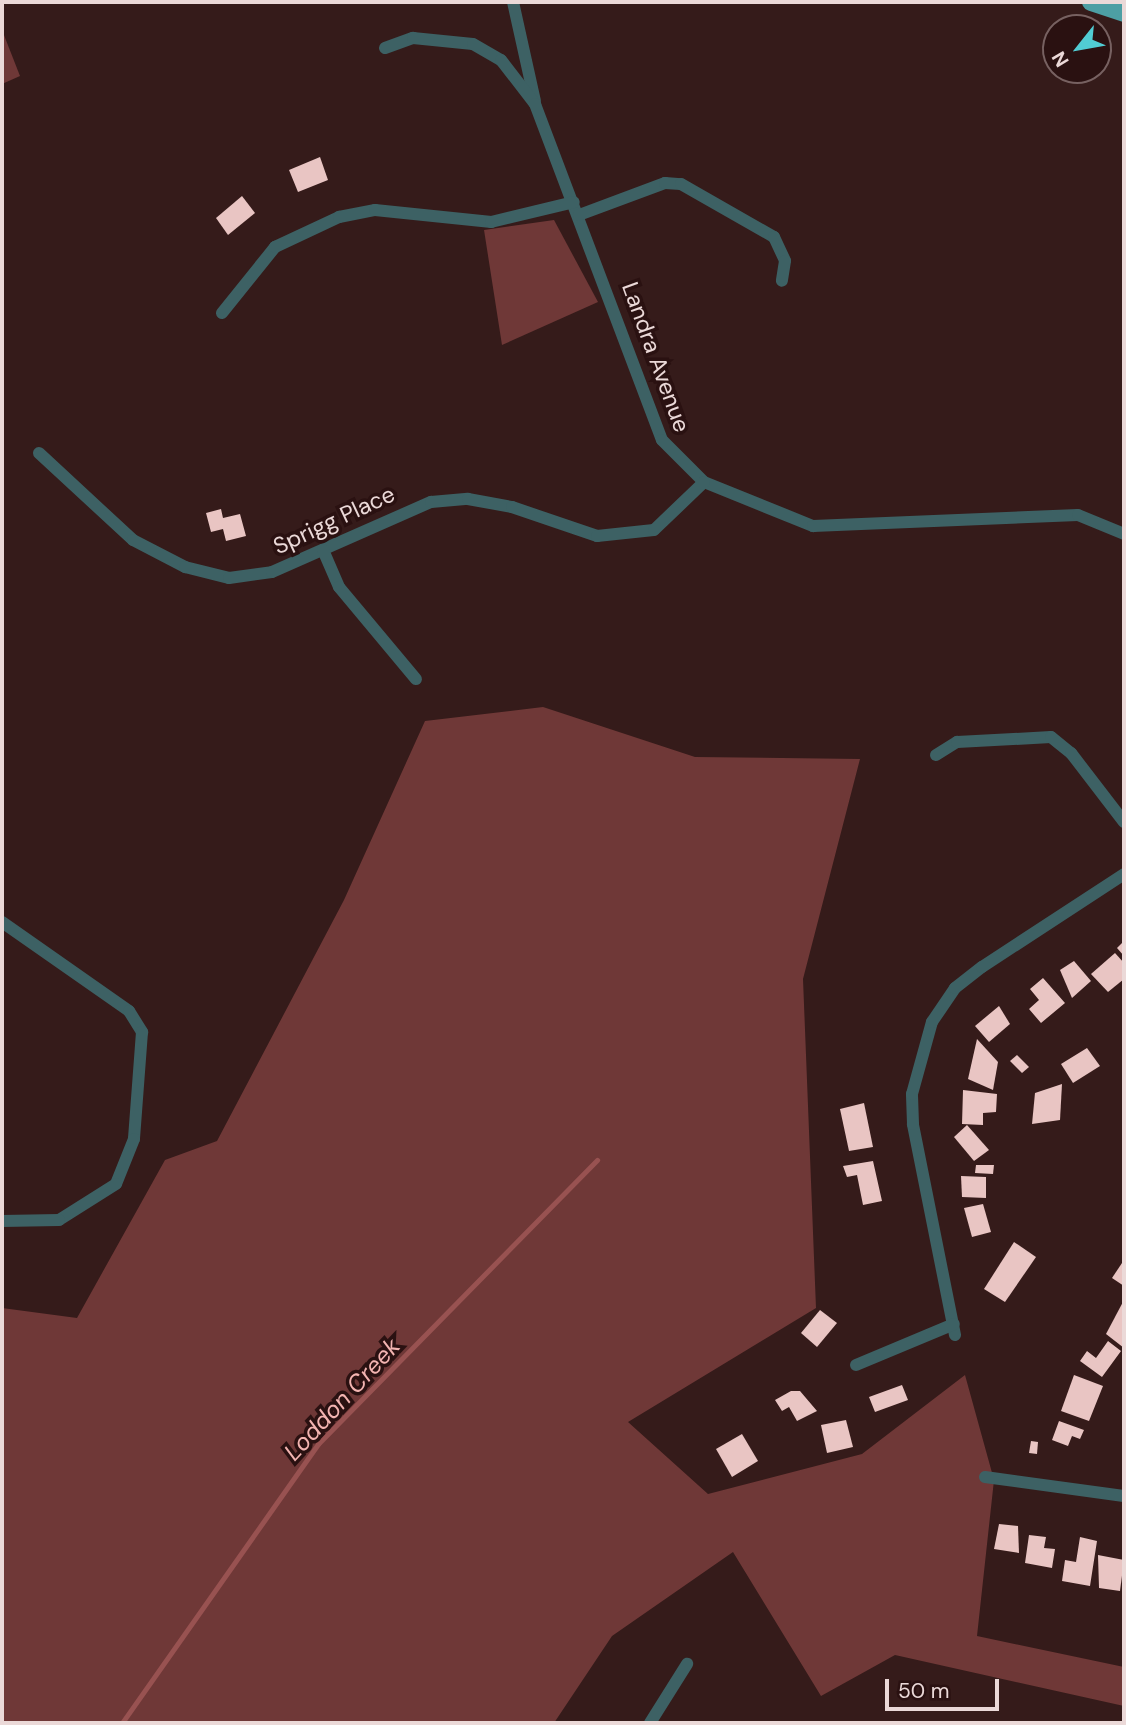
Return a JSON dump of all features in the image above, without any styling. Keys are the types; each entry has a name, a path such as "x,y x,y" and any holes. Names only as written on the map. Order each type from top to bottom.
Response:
{"main road":[{"path":"1091,2 1124,13"}],"street":[{"name":"Landra Avenue","path":"513,2 535,104 662,440 704,482 813,526 1078,515 1124,534"},
{"name":"Landra Avenue","path":"385,48 413,38 473,44 501,60 535,104"},
{"path":"222,313 275,247 340,217 387,210 491,222 576,208 665,183 681,184 774,237 785,261 782,281"},
{"name":"Sprigg Place","path":"39,453 133,540 185,566 229,578 272,572 323,550 405,508 468,499 597,536 624,536 654,530 676,516 704,482"},
{"path":"323,550 339,587 416,680"},
{"path":"936,755 957,742 1051,737 1071,752 1124,822"},
{"path":"856,1366 954,1329 913,1124 912,1094 932,1022 956,988 982,967 1124,874"},
{"path":"2,922 129,1011 142,1032 131,1158 116,1184 60,1220 2,1221"},
{"path":"985,1477 1124,1496"},
{"path":"650,1723 687,1664"}],"shaded area":[{"path":"2,30 20,76 2,84"},
{"path":"554,220 598,302 502,345 484,230"},
{"path":"543,707 695,757 860,759 803,979 816,1308 628,1422 708,1494 862,1454 965,1375 994,1480 977,1636 1124,1667 1124,1706 895,1655 821,1696 733,1552 612,1636 554,1723 2,1723 2,1308 77,1318 165,1160 217,1141 344,900 425,721"}],"building":[{"path":"320,157 328,180 298,192 289,170"},
{"path":"242,196 255,213 228,235 216,218"},
{"path":"221,509 223,518 240,514 246,536 226,541 223,529 211,532 206,513"},
{"path":"1124,941 1124,956 1117,948"},
{"path":"1115,953 1124,963 1124,979 1108,992 1091,974"},
{"path":"1074,961 1091,981 1072,998 1060,970"},
{"path":"1043,978 1065,1003 1041,1023 1029,1009 1039,1000 1030,989"},
{"path":"999,1006 1010,1024 989,1042 975,1026"},
{"path":"977,1039 998,1062 993,1090 968,1079"},
{"path":"1087,1048 1100,1066 1073,1083 1061,1064"},
{"path":"1017,1055 1029,1067 1022,1073 1010,1061"},
{"path":"1062,1084 1060,1120 1032,1124 1035,1093"},
{"path":"963,1090 997,1094 996,1112 983,1113 983,1125 962,1124"},
{"path":"864,1103 873,1147 849,1151 840,1109"},
{"path":"967,1125 989,1150 974,1161 954,1137"},
{"path":"873,1161 882,1201 863,1205 857,1175 847,1177 843,1166"},
{"path":"976,1165 994,1165 993,1174 975,1173"},
{"path":"961,1176 986,1177 986,1198 962,1197"},
{"path":"983,1204 991,1232 972,1237 964,1208"},
{"path":"1014,1242 1036,1257 1005,1302 984,1289"},
{"path":"1124,1260 1124,1286 1112,1278"},
{"path":"1124,1300 1124,1348 1106,1334"},
{"path":"820,1310 837,1323 817,1347 801,1333"},
{"path":"1108,1341 1121,1351 1102,1377 1080,1361 1087,1351 1096,1358"},
{"path":"1074,1375 1103,1386 1089,1421 1061,1411"},
{"path":"902,1385 908,1400 875,1412 869,1397"},
{"path":"791,1391 800,1391 817,1411 797,1421 789,1407 782,1411 775,1400"},
{"path":"846,1420 853,1447 827,1453 821,1425"},
{"path":"1059,1421 1084,1430 1080,1439 1072,1436 1068,1446 1052,1440"},
{"path":"742,1434 758,1461 732,1477 716,1449"},
{"path":"1031,1441 1038,1442 1037,1454 1029,1453"},
{"path":"999,1524 1018,1526 1019,1553 994,1549"},
{"path":"1029,1535 1046,1537 1044,1548 1055,1549 1052,1568 1025,1563"},
{"path":"1080,1537 1097,1541 1090,1586 1062,1581 1065,1560 1076,1562"},
{"path":"1098,1555 1124,1560 1120,1591 1099,1588"}],"waterway":[{"name":"Loddon Creek","path":"122,1723 318,1444 597,1160"}]}
